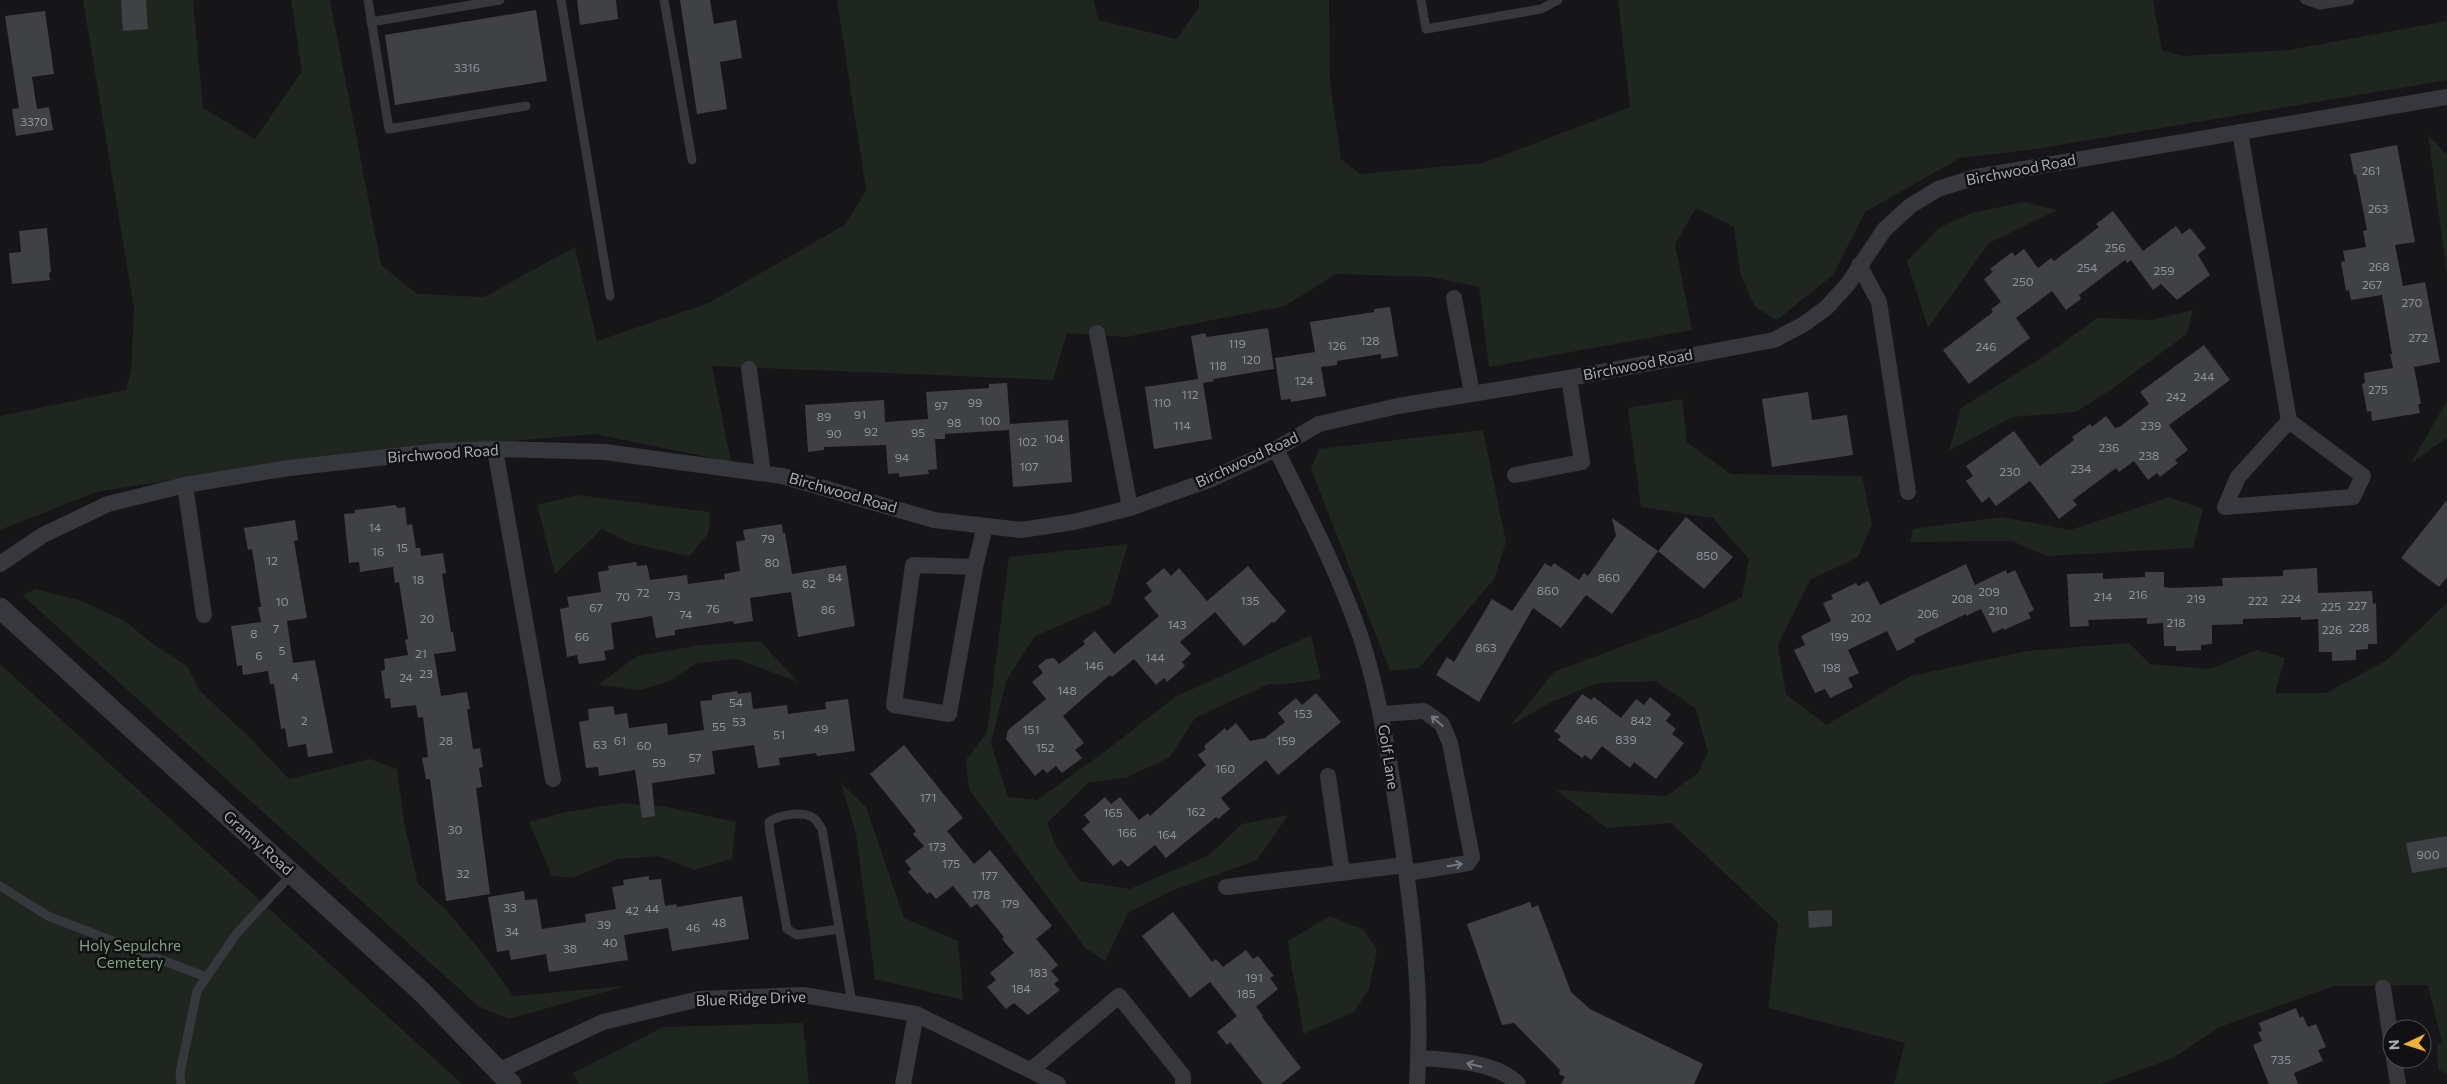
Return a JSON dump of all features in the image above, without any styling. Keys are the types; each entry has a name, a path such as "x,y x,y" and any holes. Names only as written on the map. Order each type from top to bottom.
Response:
{"street":[{"name":"Birchwood Road","path":"0,564 43,535 108,504 185,485 289,468 440,451 495,449 604,452 782,476 934,520 1021,530 1074,522 1130,508 1209,480 1276,449 1319,424 1472,393 1569,378 1774,340 1826,308 1848,284 1884,230 1910,206 1938,189 1976,177 2008,170 2447,97"},
{"path":"2240,132 2289,420 2363,476 2353,497 2225,507 2238,477 2289,420"},
{"path":"1859,265 1879,302 1908,492"},
{"path":"1454,298 1472,393"},
{"path":"1097,333 1130,508"},
{"path":"748,369 763,473"},
{"path":"1515,475 1582,462 1569,378"},
{"path":"495,449 553,779"},
{"name":"Golf Lane","path":"1276,449 1325,548 1360,635 1382,714 1412,911 1419,1058 1417,1084"},
{"path":"185,485 204,615"},
{"path":"975,567 913,565 894,706 949,714 975,567 985,526"},
{"name":"Granny Road","path":"0,608 422,992 504,1078"},
{"path":"1226,887 1342,873 1468,863 1472,857 1450,743 1442,724 1424,711 1382,714"},
{"path":"1328,776 1342,873"},
{"path":"2383,988 2388,1019"},
{"name":"Blue Ridge Drive","path":"504,1078 603,1022 699,999 803,995 916,1014 1058,1084"},
{"path":"1031,1070 1119,996 1183,1076 1183,1084"},
{"path":"903,1084 916,1014"},
{"path":"1419,1058 1475,1064 1501,1072 1518,1084"},
{"path":"2396,1069 2398,1084"}],"lane":[{"path":"368,0 389,129 526,106"},
{"path":"371,22 500,0"},
{"path":"561,0 610,296"},
{"path":"664,0 692,160"},
{"path":"1421,0 1426,28 1541,9 1558,0"},
{"path":"2305,0 2320,5 2350,0"},
{"path":"839,929 797,935 787,929 770,834 769,822 776,817 802,814 813,817 822,829 852,1003"},
{"path":"181,1084 180,1073 197,991 237,933 292,874"},
{"path":"0,886 48,916 206,977"}],"green space":[{"path":"83,0 193,0 203,108 255,139 302,71 291,0 330,0 381,265 417,294 484,297 575,247 597,341 709,303 846,224 866,190 837,0 1094,0 1098,20 1177,39 1199,7 1199,0 1329,0 1330,82 1341,159 1360,174 1483,163 1630,107 1618,0 2153,0 2162,50 2182,56 2289,50 2447,21 2447,80 2036,149 1960,158 1865,212 1833,275 1777,320 1755,307 1740,273 1734,227 1696,208 1675,244 1692,330 1489,367 1479,287 1431,277 1336,274 1285,306 1126,337 1067,333 1053,380 712,366 731,462 595,434 327,456 96,492 0,530 0,416 126,390 131,370 134,309"},
{"path":"2428,135 2447,155 2447,276"},
{"path":"2024,202 2057,210 1989,243 1928,328 1907,261 1939,228 1971,213"},
{"path":"2193,310 2187,334 2112,389 2076,412 2012,417 1949,451 1961,408 2049,353 2097,318 2151,320"},
{"path":"1682,399 1687,442 1731,474 1862,476 1872,524 1858,557 1810,580 1778,645 1786,694 1826,725 1911,676 2027,651 2129,643 2150,664 2210,669 2257,650 2285,658 2275,693 2326,693 2387,660 2447,603 2447,1074 2438,1069 2437,1045 2442,1042 2428,985 2334,986 2220,1027 2173,1058 2102,1084 1894,1084 1905,1043 1768,1008 1778,923 1671,823 1607,828 1556,790 1666,796 1698,773 1708,752 1696,709 1656,681 1598,683 1553,701 1511,725 1554,672 1698,618 1742,597 1749,559 1713,518 1641,507 1628,408"},
{"path":"2447,401 2447,438 2411,463"},
{"path":"1483,430 1506,542 1494,579 1419,668 1390,671 1311,469 1319,449"},
{"path":"578,495 710,512 708,534 689,556 630,543 602,529 555,574 537,505"},
{"path":"2169,497 2203,509 2193,548 2047,556 2012,541 1910,542 1913,529 2001,517 2070,530"},
{"path":"1128,544 1110,604 1035,636 1006,681 991,744 1008,797 1037,800 1103,753 1175,697 1311,635 1321,679 1280,685 1269,684 1195,718 1170,757 1128,777 1088,783 1047,823 1055,844 1079,881 1130,889 1209,855 1242,824 1288,815 1257,860 1174,890 1128,913 1105,961 1085,948 969,789 966,760 987,732 1009,557"},
{"path":"36,589 82,601 125,621 153,644 187,666 200,691 248,736 289,779 370,759 397,769 404,822 418,884 448,912 484,955 513,996 626,986 509,1019 478,1006 22,595"},
{"path":"760,641 798,682 737,659 697,663 671,680 641,690 598,685 637,656 701,645"},
{"name":"Holy Sepulchre Cemetery","path":"0,664 462,1084 0,1084"},
{"path":"841,783 866,807 904,918 958,941 963,1000 875,979 856,834"},
{"path":"623,803 667,807 736,822 732,859 694,870 659,856 618,859 572,878 552,876 529,822 566,812"},
{"path":"1330,916 1364,930 1377,950 1369,989 1354,1012 1303,1034 1288,941"},
{"path":"803,1023 809,1084 579,1084 573,1073 663,1027"}],"building":[{"path":"121,0 146,0 148,29 123,31"},
{"path":"577,0 616,0 618,19 580,25"},
{"path":"680,0 710,0 714,24 736,20 742,58 720,62 727,109 697,114"},
{"path":"536,10 547,81 395,105 385,35"},
{"path":"45,11 54,74 32,77 37,109 49,107 53,130 16,136 12,109 19,108 5,16"},
{"path":"2397,145 2415,242 2395,245 2403,286 2425,282 2440,362 2414,367 2421,404 2418,404 2420,413 2372,421 2371,411 2367,412 2362,384 2365,383 2364,373 2393,368 2390,354 2392,354 2382,295 2351,300 2349,290 2346,291 2341,262 2345,261 2343,251 2366,247 2363,231 2367,230 2350,154"},
{"path":"2113,211 2143,251 2176,226 2182,234 2190,228 2206,248 2198,255 2210,275 2177,300 2161,284 2153,290 2131,260 2127,263 2125,260 2079,295 2081,299 2066,310 2052,291 2016,318 2030,338 1969,384 1943,350 1993,312 1991,309 2001,302 1984,279 1993,272 1990,269 2012,252 2015,256 2024,249 2038,268 2051,258 2054,261 2099,227 2096,224"},
{"path":"47,228 50,280 12,284 9,253 21,252 19,231"},
{"path":"1390,307 1398,356 1381,359 1381,354 1337,361 1337,365 1321,367 1326,396 1291,402 1291,399 1281,400 1275,358 1315,352 1310,322 1374,312 1374,309"},
{"path":"1268,328 1274,369 1213,379 1214,381 1203,383 1212,439 1154,449 1145,387 1198,379 1191,336 1205,333 1207,337"},
{"path":"2204,345 2230,380 2169,425 2188,450 2175,460 2178,463 2160,477 2157,473 2148,480 2134,461 2119,472 2116,468 2073,500 2077,505 2059,519 2030,481 1996,506 1989,497 1982,503 1966,481 1973,476 1966,466 2014,431 2040,466 2074,440 2072,437 2090,424 2092,427 2106,416 2115,428 2121,426 2149,404 2140,392"},
{"path":"1007,383 1010,424 1068,420 1072,482 1013,487 1009,430 945,434 945,439 935,439 937,469 928,470 929,474 899,477 899,473 888,474 886,445 824,447 824,450 808,452 805,405 884,400 885,422 928,419 926,392 989,388 989,384"},
{"path":"1808,392 1812,420 1847,415 1853,455 1772,467 1762,399"},
{"path":"2447,500 2447,577 2439,587 2401,558"},
{"path":"395,505 398,508 405,507 407,525 412,524 416,548 420,548 421,556 443,553 446,573 442,574 451,632 453,632 456,651 434,654 441,696 467,692 470,709 467,709 473,749 480,748 483,767 479,768 482,787 476,788 490,894 446,901 430,779 426,779 422,758 428,757 423,717 418,718 416,705 391,708 390,698 385,699 381,671 385,670 384,659 408,655 405,640 408,639 399,582 395,583 393,567 360,572 359,562 349,563 344,514 355,513 355,510"},
{"path":"1686,517 1733,557 1704,589 1658,551"},
{"path":"1612,518 1658,551 1612,614 1586,595 1561,628 1533,608 1479,702 1436,675 1447,657 1454,662 1492,599 1512,611 1545,563 1551,567 1554,563 1579,580 1584,573 1588,576 1616,536"},
{"path":"295,520 298,540 294,541 307,618 287,621 293,663 315,660 333,753 308,757 306,744 288,747 285,728 281,729 274,684 270,684 268,671 243,675 242,665 237,666 231,626 261,622 258,607 261,607 252,549 248,550 244,528"},
{"path":"782,524 792,574 846,565 855,626 798,637 791,592 750,598 753,621 734,624 733,621 675,630 675,635 656,638 652,616 611,623 614,649 604,651 606,660 579,664 577,655 567,657 560,609 569,607 567,597 601,592 598,572 609,570 608,566 636,562 637,566 647,565 650,580 687,575 688,584 725,579 724,574 740,571 736,542 745,540 743,530"},
{"path":"1966,564 1975,585 2006,570 2007,574 2015,570 2034,610 2028,613 2031,618 1993,633 1981,609 1966,616 1966,614 1914,639 1915,642 1897,651 1887,631 1848,650 1859,673 1848,678 1853,687 1830,698 1825,689 1815,693 1794,650 1805,645 1801,636 1831,621 1823,603 1833,599 1831,595 1856,583 1858,586 1868,581 1880,605"},
{"path":"1248,566 1286,611 1274,623 1272,622 1244,646 1215,612 1180,642 1191,654 1182,662 1185,666 1167,682 1164,678 1156,685 1134,659 1112,677 1110,675 1063,716 1084,743 1075,750 1082,758 1062,773 1056,766 1047,773 1043,769 1035,776 1006,739 1008,730 1046,699 1032,682 1043,673 1038,666 1046,659 1054,658 1059,664 1085,644 1083,641 1095,631 1114,654 1159,616 1144,598 1152,591 1146,583 1164,568 1171,576 1179,568 1207,601"},
{"path":"2317,568 2318,593 2372,591 2373,604 2376,603 2377,644 2368,644 2368,649 2356,650 2356,660 2332,661 2332,652 2319,652 2318,619 2301,620 2301,617 2243,619 2243,624 2212,625 2212,644 2201,645 2201,650 2176,651 2176,646 2164,646 2163,623 2147,624 2147,618 2088,620 2089,626 2070,627 2067,574 2103,573 2103,579 2145,577 2145,572 2164,572 2164,587 2172,588 2223,586 2222,578 2283,576 2283,570"},
{"path":"737,691 738,694 751,692 753,709 787,705 788,714 826,709 825,702 848,699 855,751 817,756 816,753 779,758 780,765 758,768 754,745 712,751 715,774 652,783 655,816 642,818 635,770 599,776 598,767 586,768 579,722 589,720 588,709 613,706 615,715 627,713 629,728 667,723 668,735 704,730 700,701 712,700 712,695"},
{"path":"1316,693 1341,722 1278,775 1266,760 1221,798 1230,809 1218,819 1216,817 1166,858 1155,845 1128,867 1121,860 1113,866 1082,829 1090,822 1084,815 1105,797 1111,804 1120,797 1139,820 1148,813 1150,816 1206,765 1198,755 1206,749 1204,746 1225,728 1227,731 1236,723 1250,741 1265,738 1285,722 1278,713 1296,698 1302,705"},
{"path":"1582,694 1591,700 1594,697 1621,718 1636,699 1644,705 1650,697 1671,714 1666,721 1676,729 1672,734 1684,743 1656,779 1634,762 1630,768 1602,746 1591,760 1585,755 1582,758 1558,740 1561,736 1554,731"},
{"path":"904,745 963,818 947,831 974,864 990,850 1052,926 1036,939 1058,965 1051,971 1059,980 1054,984 1060,990 1028,1015 1014,1003 1006,1009 987,987 996,980 990,973 1014,953 1002,939 1004,937 977,904 971,908 953,886 936,899 930,892 927,894 908,872 911,869 905,861 924,846 913,834 916,831 870,774"},
{"path":"2447,836 2447,867 2412,873 2406,843"},
{"path":"649,876 649,880 661,879 665,906 676,904 677,907 742,896 749,939 672,951 668,928 624,935 628,960 549,972 546,954 511,960 509,950 497,952 488,897 524,891 525,900 537,899 542,929 586,922 585,914 616,909 612,887 624,885 623,880"},
{"path":"1530,902 1532,908 1538,905 1571,992 1590,1009 1703,1064 1694,1084 1561,1084 1565,1077 1559,1074 1560,1070 1514,1023 1502,1025 1467,924"},
{"path":"1832,910 1832,926 1809,928 1808,911"},
{"path":"1173,912 1212,962 1216,959 1223,967 1246,950 1253,959 1258,956 1274,976 1270,978 1278,989 1256,1007 1301,1068 1281,1084 1263,1084 1230,1042 1227,1045 1217,1032 1237,1016 1210,982 1190,998 1142,936"},
{"path":"2296,1008 2300,1018 2303,1016 2308,1027 2316,1024 2326,1047 2318,1050 2323,1061 2294,1073 2298,1084 2269,1084 2253,1045 2262,1041 2258,1032 2262,1031 2259,1023"}]}
